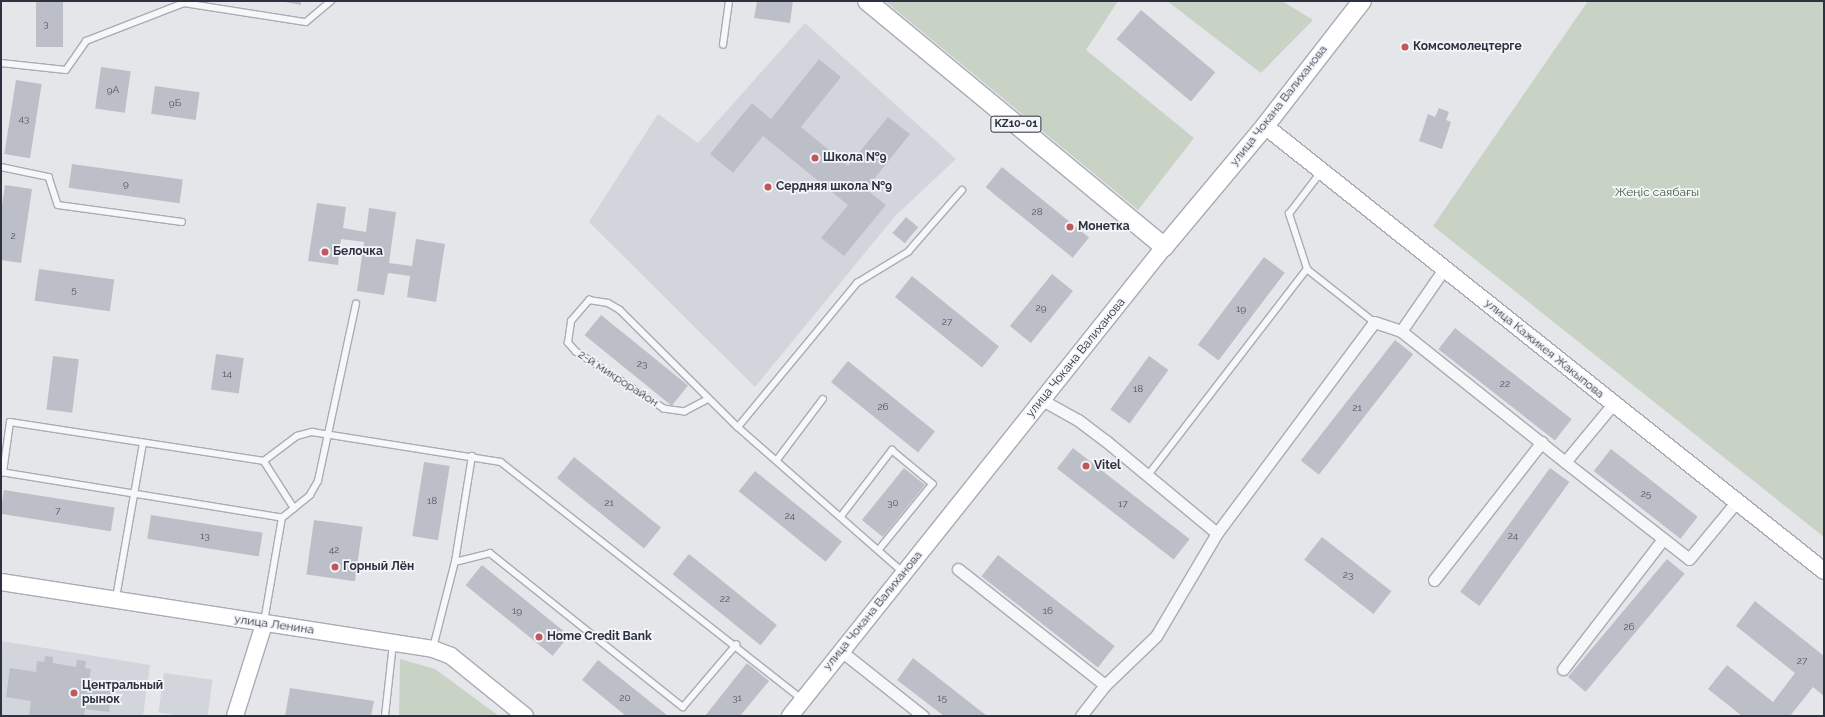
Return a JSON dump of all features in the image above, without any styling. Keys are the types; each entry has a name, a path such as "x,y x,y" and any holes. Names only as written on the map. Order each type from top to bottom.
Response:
{"main road":[{"name":"KZ10-01","path":"867,1 1164,247"},
{"name":"улица Чокана Валиханова","path":"1164,247 1265,126 1362,1"}],"street":[{"name":"улица Кажикея Жакыпова","path":"1265,126 1824,571"},
{"name":"улица Чокана Валиханова","path":"790,716 1164,247"},
{"path":"1401,331 1444,269"},
{"path":"1081,716 1105,685 1156,636 1217,533 1374,322 1401,331 1689,559 1737,501"},
{"path":"1042,400 1078,420 1149,474 1217,533"},
{"path":"1565,462 1613,404"},
{"path":"1434,580 1542,442"},
{"path":"1563,669 1663,538"},
{"path":"958,569 1105,685"},
{"name":"улица Ленина","path":"1,582 264,624 393,641 433,649 451,656 525,716"},
{"path":"236,716 264,624"},
{"path":"842,651 923,716"}],"lane":[{"path":"1,63 66,70 86,41 184,3 306,22 331,1"},
{"path":"723,45 729,1"},
{"path":"1,167 48,177 58,204 182,222"},
{"path":"1322,172 1289,214 1307,269 1374,322"},
{"path":"738,427 857,283 908,252 962,190"},
{"path":"1149,474 1307,269"},
{"name":"2-й микрорайон","path":"709,399 685,412 664,409 576,352 568,343 571,321 589,300 608,303 646,334 738,427 842,515 904,573"},
{"path":"264,624 282,518 315,489 356,304"},
{"path":"777,460 823,399"},
{"path":"282,518 3,473 10,422 264,461 297,436 312,432 472,456 501,462 736,645 802,700"},
{"path":"116,600 133,494 143,443"},
{"path":"842,515 892,450 933,484 880,549"},
{"path":"433,649 455,562 472,456"},
{"path":"264,461 294,508"},
{"path":"455,562 490,553 683,707 736,645"},
{"path":"385,716 393,641"}],"shaded area":[{"name":"Сердняя школа №9","path":"805,23 956,159 896,215 755,387 589,222 658,114 698,143"},
{"name":"Центральный рынок","path":"1,641 150,665 143,716 1,716"},
{"path":"164,673 213,680 207,716 183,716 158,713"}],"green space":[{"path":"885,1 1118,1 1086,50 1194,138 1138,210"},
{"path":"1167,1 1282,1 1313,20 1261,73"},
{"name":"Жеңіс саябағы","path":"1588,1 1824,1 1824,537 1433,226"},
{"path":"400,659 435,669 499,716 399,716"}],"building":[{"path":"36,1 63,1 63,47 36,47"},
{"path":"280,1 301,1 301,5"},
{"path":"757,1 793,1 790,23 754,18"},
{"path":"1141,10 1215,72 1191,101 1117,39"},
{"path":"819,59 841,77 801,127 848,166 888,117 910,134 866,189 886,205 844,256 821,238 848,205 763,136 733,173 710,154 752,103 771,119"},
{"path":"101,67 131,71 125,113 95,109"},
{"path":"16,80 42,84 30,158 4,154"},
{"path":"155,86 200,92 196,120 151,114"},
{"path":"1439,108 1449,112 1446,120 1451,122 1442,149 1419,141 1428,114 1435,117"},
{"path":"72,164 183,180 180,203 69,188"},
{"path":"1002,167 1089,237 1073,258 986,187"},
{"path":"5,185 32,189 21,263 1,260 1,212"},
{"name":"Белочка","path":"317,203 346,207 343,228 366,232 369,208 396,212 389,263 412,266 416,239 445,244 436,302 407,297 410,276 388,273 384,295 357,291 364,242 341,239 338,265 308,261"},
{"path":"906,217 918,227 905,243 893,233"},
{"path":"1264,257 1285,273 1219,360 1198,345"},
{"path":"39,269 114,280 110,311 35,301"},
{"path":"1052,274 1073,291 1031,343 1010,326"},
{"path":"912,276 999,346 982,367 895,297"},
{"path":"601,315 688,385 672,406 585,335"},
{"path":"1455,328 1572,419 1555,440 1438,349"},
{"path":"1395,340 1413,354 1319,475 1301,461"},
{"path":"216,354 244,358 239,394 211,390"},
{"path":"53,356 79,359 72,413 46,410"},
{"path":"1149,356 1168,370 1130,424 1110,409"},
{"path":"848,361 935,431 918,452 831,382"},
{"path":"1073,448 1190,539 1174,560 1057,468"},
{"path":"1611,449 1698,517 1680,539 1594,471"},
{"path":"574,457 661,527 644,548 557,478"},
{"path":"424,462 450,466 438,540 412,536"},
{"path":"904,468 925,485 883,537 862,520"},
{"path":"1550,468 1569,482 1479,606 1460,592"},
{"path":"755,471 842,541 826,562 739,491"},
{"path":"4,490 115,508 111,531 1,514"},
{"path":"151,515 263,533 259,556 147,539"},
{"path":"314,520 363,527 355,581 306,574"},
{"path":"1322,537 1391,591 1373,614 1304,560"},
{"path":"689,554 777,625 760,645 673,574"},
{"path":"998,555 1115,646 1098,667 981,576"},
{"path":"1667,559 1685,574 1586,692 1568,677"},
{"path":"482,565 569,635 553,656 466,585"},
{"path":"1755,601 1824,656 1824,696 1813,687 1790,716 1742,716 1708,689 1727,665 1773,702 1795,673 1736,626"},
{"path":"45,656 53,657 53,663 76,667 77,660 86,661 85,668 91,669 89,680 113,683 109,712 85,709 84,716 29,716 31,701 6,697 10,668 36,672 37,661 44,662"},
{"path":"913,658 987,716 944,716 897,680"},
{"path":"598,660 668,716 626,716 582,680"},
{"path":"747,663 769,681 740,716 705,716"},
{"path":"290,688 374,701 371,716 285,716"}],"place":[{"name":"Комсомолецтерге","path":"1405,47"},
{"name":"Школа №9","path":"815,158"},
{"name":"Сердняя школа №9","path":"768,187"},
{"name":"Монетка","path":"1070,227"},
{"name":"Белочка","path":"325,252"},
{"name":"Vitel","path":"1086,466"},
{"name":"Горный Лён","path":"335,567"},
{"name":"Home Credit Bank","path":"539,637"},
{"name":"Центральный рынок","path":"74,693"}]}
